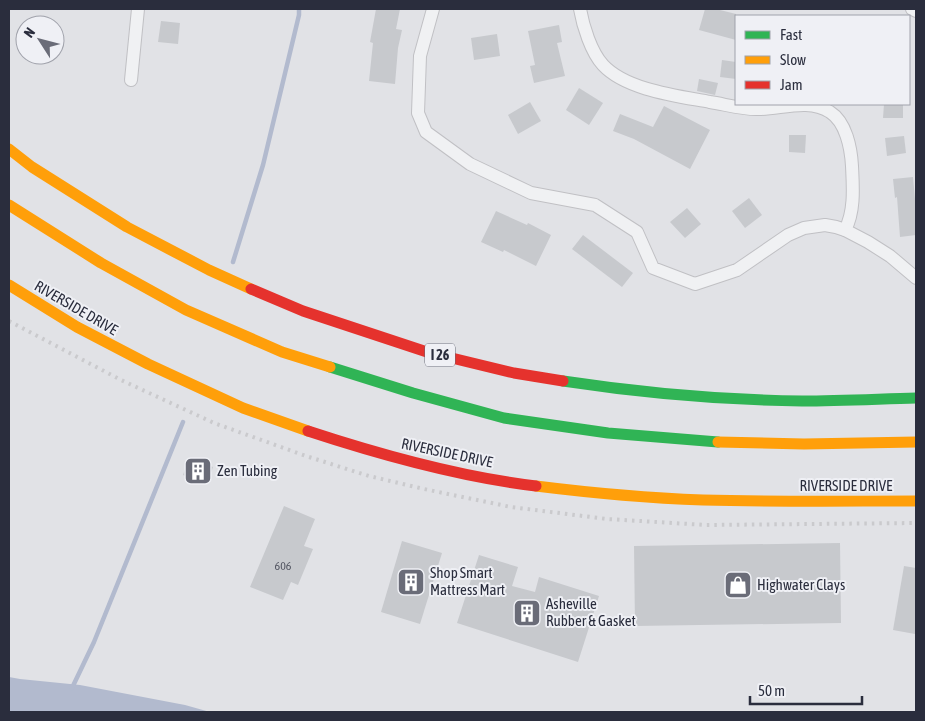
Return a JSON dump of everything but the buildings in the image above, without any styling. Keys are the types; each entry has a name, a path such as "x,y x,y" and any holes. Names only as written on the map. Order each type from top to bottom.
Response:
{"main road":[{"name":"I 26","path":"9,149 32,167 127,227 209,270 304,312 427,352 514,373 616,389 713,398 803,401 916,398"},
{"path":"9,205 101,263 186,310 282,352 413,393 504,418 608,433 710,442 804,444 916,442"},
{"name":"RIVERSIDE DRIVE","path":"9,285 70,323 120,350 203,390 258,414 386,455 522,484 598,493 672,499 746,501 916,501"}],"street":[{"path":"131,80 138,9"},
{"path":"433,9 420,56 418,113 426,132 470,164 531,193 595,206 637,232 653,268 695,284 737,270 788,235 804,228 825,225 836,226 845,230 890,256 916,278"},
{"path":"580,9 588,37 602,63 615,74 640,86 723,104 757,109 801,105 817,106 828,110 841,124 852,162 852,207 845,230"},
{"path":"912,9 916,11"}],"water":[{"path":"9,677 80,685 185,705 210,712 9,712"}],"waterway":[{"path":"233,262 263,165 299,9"},
{"path":"72,688 94,642 183,422"}],"railway":[{"path":"9,321 121,380 214,423 369,476 424,489 511,507 607,519 706,525 916,523"}],"traffic: fast":[{"path":"330,367 413,393 504,418 608,433 718,442"},
{"path":"563,381 622,389 742,399 816,401 916,398"}],"traffic: slow":[{"path":"9,149 32,167 127,227 209,270 251,289"},
{"path":"9,205 101,263 186,310 282,352 330,367"},
{"path":"9,285 77,327 148,364 243,408 308,431"},
{"path":"718,442 804,444 916,442"},
{"path":"536,486 620,495 703,500 916,501"}],"traffic: jam":[{"path":"251,289 303,311 427,352 514,373 563,381"},
{"path":"308,431 450,471 536,486"}],"place":[{"name":"Zen Tubing","path":"198,471"},
{"name":"Shop Smart Mattress Mart","path":"411,582"},
{"name":"Highwater Clays","path":"738,585"},
{"name":"Asheville Rubber & Gasket","path":"527,613"}]}
